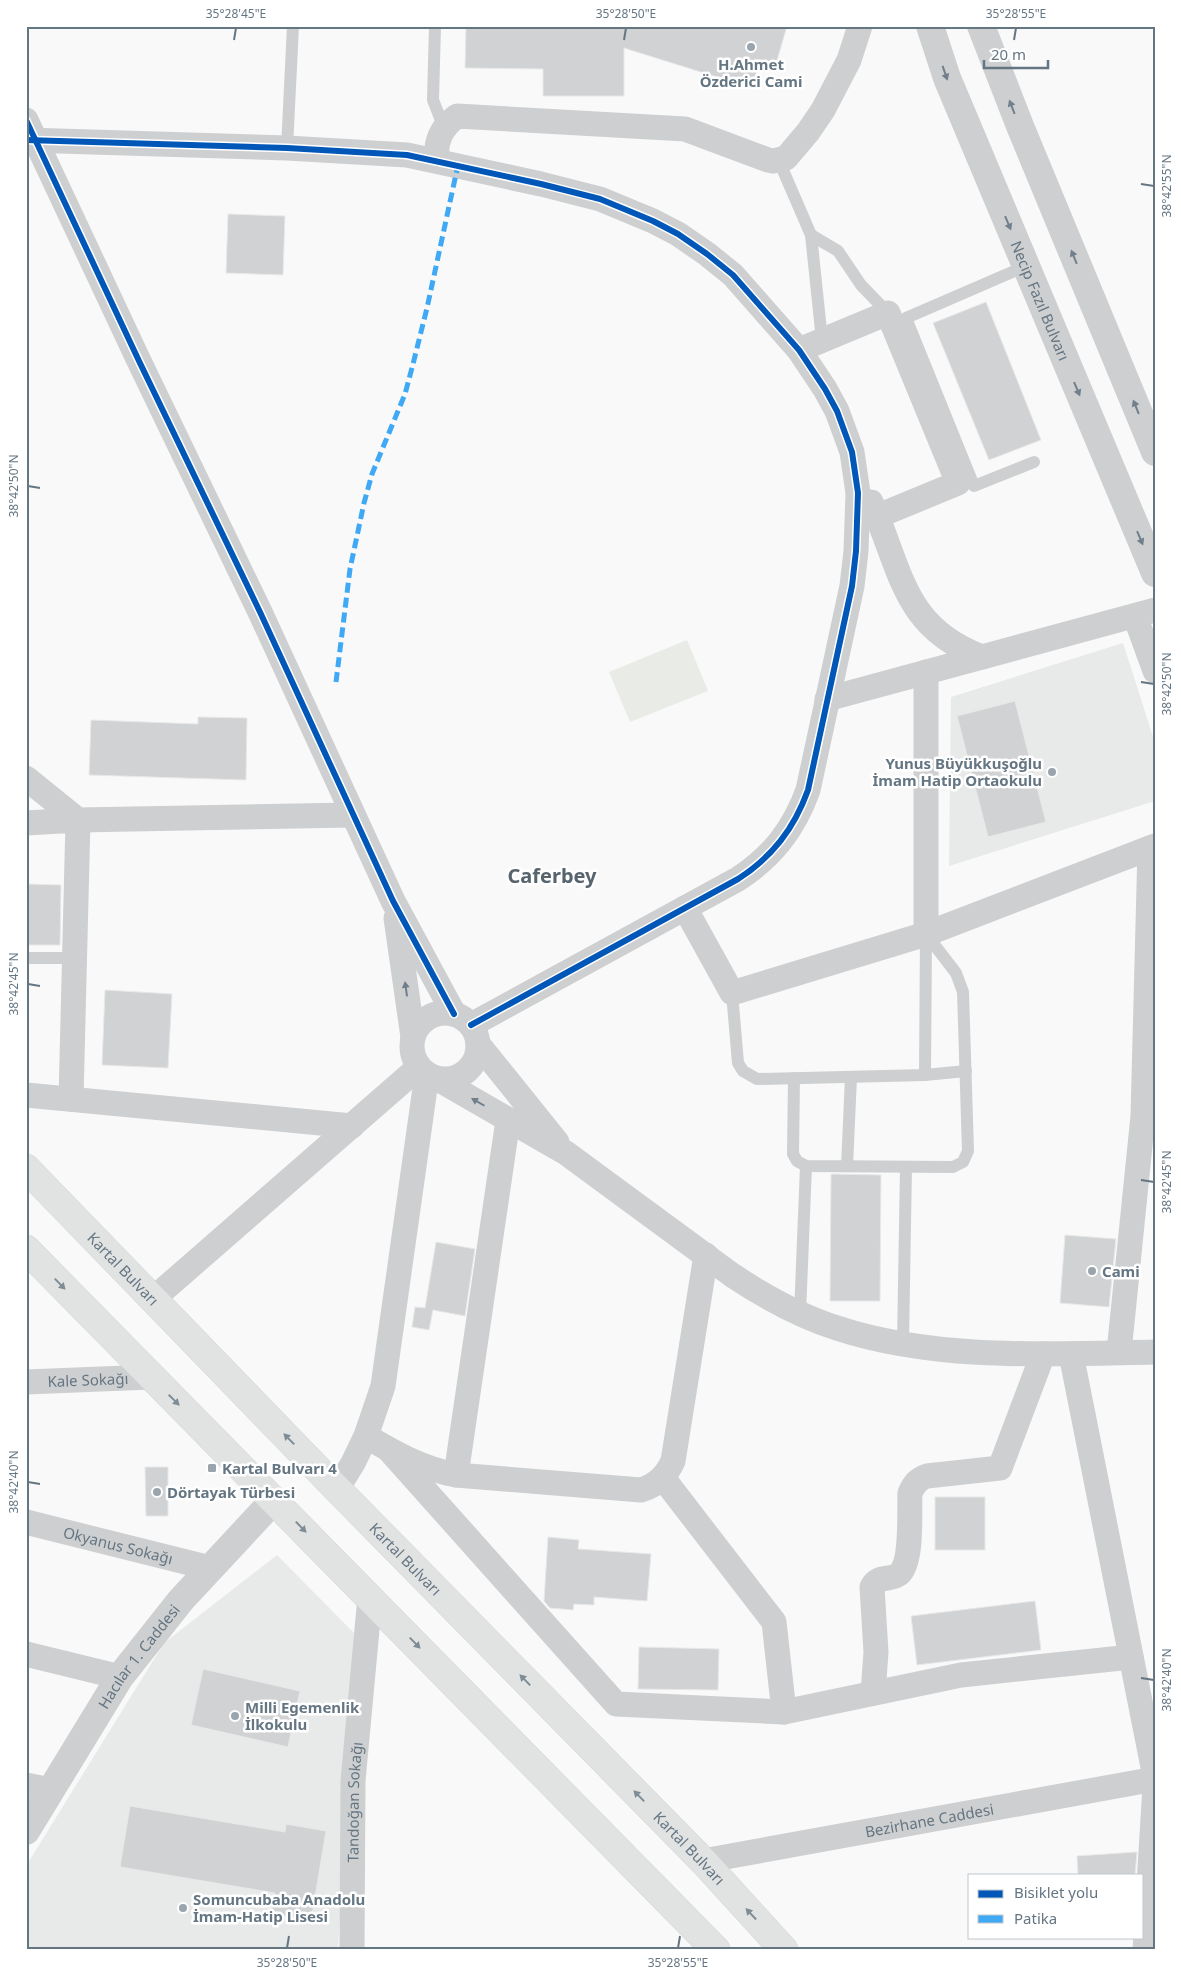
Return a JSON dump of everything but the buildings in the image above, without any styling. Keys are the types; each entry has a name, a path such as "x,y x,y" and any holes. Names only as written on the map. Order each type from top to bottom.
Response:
{"main road":[{"name":"Kartal Bulvarı","path":"26,1168 337,1489 703,1861 784,1950"},
{"path":"26,1249 716,1950"}],"street":[{"path":"437,161 437,144 444,128 457,116 685,129 768,160 779,161 791,153 823,110 849,60 860,26"},
{"name":"Necip Fazıl Bulvarı","path":"930,26 947,78 1155,574"},
{"path":"981,26 1020,126 1155,452"},
{"path":"468,1028 752,870 776,848 786,835 802,806 808,790 852,586 858,522 856,472 846,432 837,411 799,350 733,275 692,244 653,220 600,199 407,154 29,133 260,612 394,901 468,1028 566,1153"},
{"path":"799,350 888,313 958,483 878,516"},
{"path":"856,472 878,516 900,580 917,610 935,631 950,642 982,657"},
{"path":"827,699 1145,613 1155,671"},
{"path":"926,672 926,934"},
{"path":"26,778 78,820"},
{"path":"26,823 78,820 353,815"},
{"path":"71,1099 78,820"},
{"path":"685,908 732,993 926,934 1152,847 1144,1116 1119,1352"},
{"path":"394,901 413,1037 413,1053 428,1073 566,1153 732,1275 760,1293 800,1314 837,1328 863,1336 903,1343 984,1352 1043,1354 1155,1352"},
{"path":"413,1037 417,1028 428,1017 443,1013 468,1028 477,1054 473,1064 466,1072 447,1079 428,1073"},
{"path":"153,1299 352,1126 428,1073"},
{"path":"337,1489 353,1463 366,1436 376,1408 388,1362 428,1073"},
{"path":"26,1095 352,1126"},
{"path":"456,1475 508,1120"},
{"path":"366,1436 388,1450 436,1472 641,1490 649,1488 663,1478 669,1470 675,1450 706,1255"},
{"path":"873,1694 876,1652 872,1588 881,1579 895,1577 907,1562 910,1492 917,1481 927,1476 1000,1468 1043,1354"},
{"path":"1071,1354 1155,1778"},
{"name":"Kale Sokağı","path":"27,1386 151,1377"},
{"path":"388,1450 616,1704 784,1712 960,1675 1131,1658"},
{"path":"663,1478 774,1622 784,1712"},
{"name":"Hacılar 1. Caddesi","path":"26,1830 38,1788 120,1677 181,1600 274,1500"},
{"name":"Okyanus Sokağı","path":"26,1522 210,1568"},
{"name":"Tandoğan Sokağı","path":"352,1950 353,1781 370,1597"},
{"path":"26,1654 120,1677"},
{"name":"Bezirhane Caddesi","path":"703,1861 1155,1778"},
{"path":"1145,1950 1151,1915 1155,1786"}],"lane":[{"path":"287,148 293,26"},
{"path":"436,26 433,100 444,128"},
{"path":"779,161 811,235 822,340"},
{"path":"811,235 838,251 861,286 888,313"},
{"path":"1026,266 906,318 974,486 1034,462"},
{"path":"794,1078 793,1154 797,1161 806,1166 953,1167 963,1162 968,1151 963,992 956,972 926,934"},
{"path":"925,1075 926,934"},
{"path":"26,958 74,958"},
{"path":"732,993 738,1062 743,1071 757,1079 925,1075 966,1071"},
{"path":"847,1166 851,1077"},
{"path":"800,1314 806,1166"},
{"path":"903,1343 906,1167"}],"shaded area":[{"path":"687,640 708,691 630,722 609,672"},
{"name":"Yunus Büyükkuşoğlu İmam Hatip Ortaokulu","path":"1123,643 1155,743 1155,801 949,866 951,697"},
{"path":"277,1555 356,1635 338,1950 26,1950 26,1866 164,1643"}],"marked path":[{"path":"336,682 350,569 364,503 372,474 405,394 427,308 458,165"}],"cycle path":[{"path":"26,120 260,612 393,901 454,1014"},
{"path":"26,140 287,148 407,155 541,184 600,199 653,221 678,234 733,275 799,350 837,411 852,452 858,493 856,551 852,586 808,790 789,829 761,861 738,879 471,1025"}],"place":[{"name":"H.Ahmet Özderici Cami","path":"751,47"},
{"name":"Yunus Büyükkuşoğlu İmam Hatip Ortaokulu","path":"1052,772"},
{"name":"Cami","path":"1092,1271"},
{"name":"Kartal Bulvarı 4","path":"212,1468"},
{"name":"Dörtayak Türbesi","path":"157,1492"},
{"name":"Milli Egemenlik İlkokulu","path":"235,1716"},
{"name":"Somuncubaba Anadolu İmam-Hatip Lisesi","path":"183,1908"}],"district":[{"name":"Caferbey","path":"552,875"}]}
